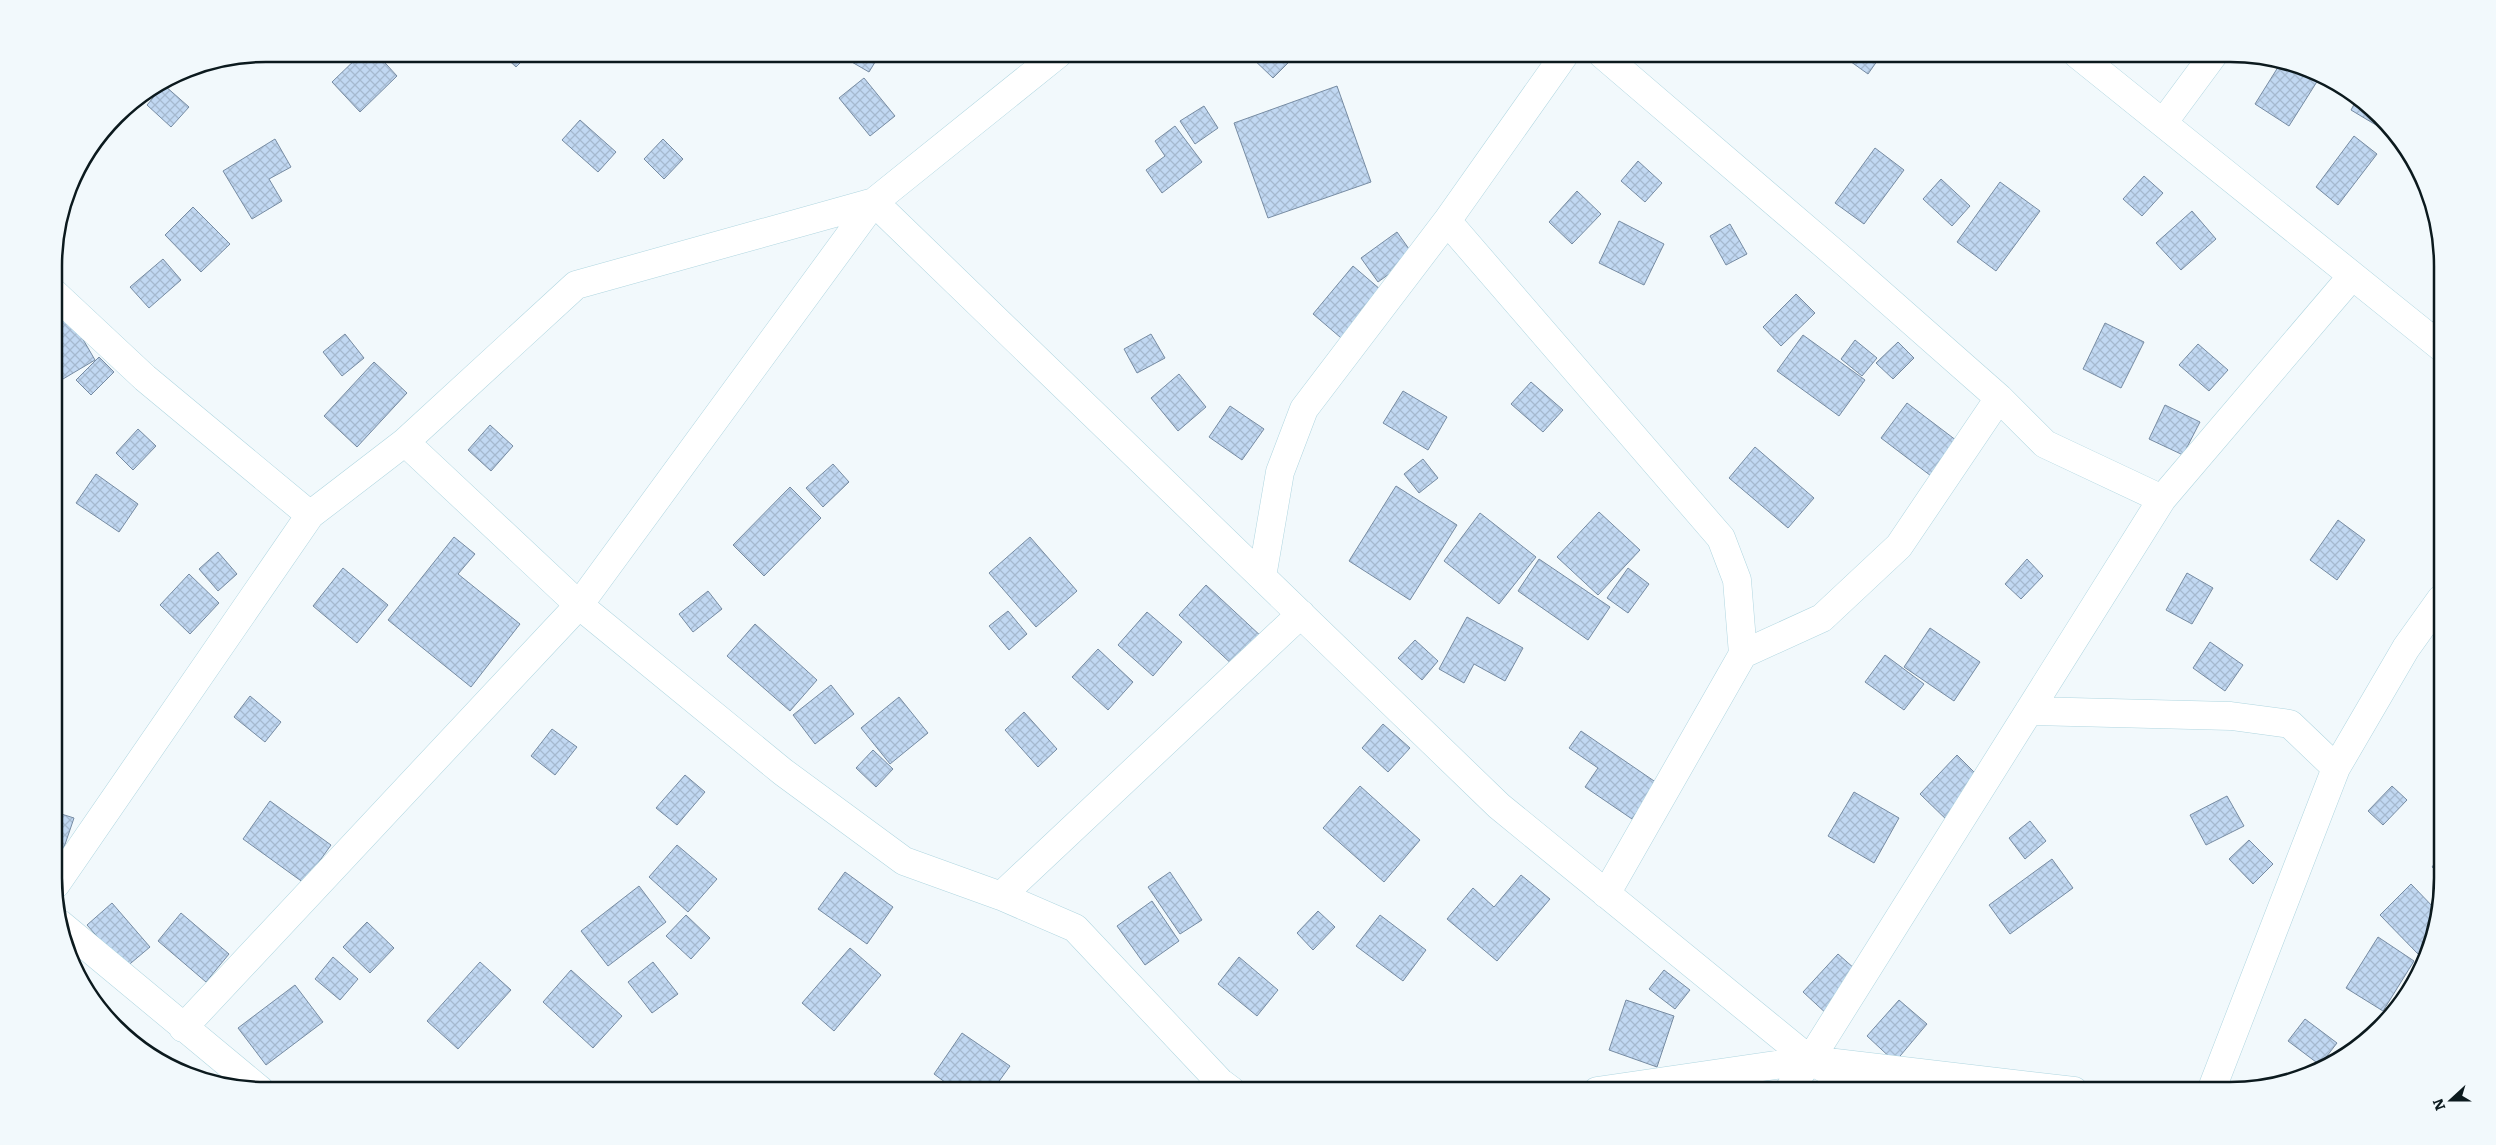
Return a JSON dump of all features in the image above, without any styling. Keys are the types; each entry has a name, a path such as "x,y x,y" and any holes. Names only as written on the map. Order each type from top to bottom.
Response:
{"street":[{"path":"183,1028 579,605 874,202 1048,62"},
{"path":"1262,577 1280,472 1304,408 1447,221 1559,62"},
{"path":"1611,62 1847,264 1999,398 2045,444 2162,500"},
{"path":"2087,62 2434,341"},
{"path":"2163,124 2208,62"},
{"path":"62,875 310,515 405,442 576,285 874,202"},
{"path":"874,202 1499,806 1810,1060 1848,1082"},
{"path":"1447,221 1721,538 1737,580 1742,654 1606,894"},
{"path":"1794,1082 2162,500 2352,276"},
{"path":"62,300 145,378 310,515"},
{"path":"1742,654 1822,618 1900,546 1999,398"},
{"path":"405,442 579,605 783,772 904,861 1001,896 1075,928 1216,1082"},
{"path":"2214,1082 2336,768 2406,648 2434,610"},
{"path":"1001,896 1301,614"},
{"path":"2029,711 2230,716 2290,724 2336,768"},
{"path":"69,932 250,1082"},
{"path":"1659,1082 1810,1060 1997,1082"}],"building":[{"path":"353,62 384,62 397,76 360,112 332,82"},
{"path":"511,62 521,62 516,67"},
{"path":"852,62 875,62 869,72"},
{"path":"1256,62 1289,62 1273,78"},
{"path":"1851,62 1876,62 1868,74"},
{"path":"2278,68 2317,82 2289,126 2255,104"},
{"path":"864,78 895,116 870,136 839,98"},
{"path":"1337,86 1371,182 1268,218 1234,123"},
{"path":"168,88 189,107 171,127 147,105 155,96"},
{"path":"2354,105 2378,126 2351,110"},
{"path":"1204,106 1218,128 1195,144 1180,121"},
{"path":"580,120 616,152 598,172 562,140"},
{"path":"1175,126 1202,162 1162,193 1146,170 1165,156 1155,141"},
{"path":"2354,136 2377,154 2338,205 2316,187"},
{"path":"275,139 291,167 269,179 282,201 252,219 223,171"},
{"path":"663,139 683,159 664,179 644,159"},
{"path":"1875,148 1904,170 1864,224 1835,203"},
{"path":"1638,161 1662,183 1645,202 1621,181"},
{"path":"2144,176 2163,193 2142,216 2123,199"},
{"path":"1941,179 1970,206 1952,226 1923,199"},
{"path":"2000,182 2040,211 1996,271 1957,242"},
{"path":"1577,191 1601,214 1572,244 1549,222"},
{"path":"193,207 230,244 201,272 165,235"},
{"path":"2192,211 2216,239 2181,270 2156,243"},
{"path":"1619,221 1664,244 1644,285 1599,263"},
{"path":"1730,224 1747,254 1726,265 1710,236"},
{"path":"1397,232 1414,256 1378,282 1361,258"},
{"path":"163,259 181,280 149,308 130,287"},
{"path":"1353,266 1388,296 1347,343 1313,314"},
{"path":"1796,294 1815,313 1781,346 1763,327"},
{"path":"70,317 95,360 63,379 62,378 62,322"},
{"path":"2434,320 2434,337 2426,331"},
{"path":"2105,323 2144,342 2121,388 2083,369"},
{"path":"345,334 364,358 342,376 323,352"},
{"path":"1151,334 1165,358 1137,373 1124,349"},
{"path":"1803,335 1865,380 1839,416 1777,371"},
{"path":"1855,340 1877,358 1862,376 1841,359"},
{"path":"1898,342 1914,358 1893,379 1876,363"},
{"path":"2198,344 2228,370 2209,391 2179,365"},
{"path":"99,357 114,372 91,395 76,380"},
{"path":"374,362 407,393 357,447 324,416"},
{"path":"1179,374 1206,407 1178,431 1151,398"},
{"path":"1531,382 1563,410 1543,432 1511,404"},
{"path":"1403,391 1447,417 1428,450 1383,423"},
{"path":"1907,403 1965,447 1939,482 1881,438"},
{"path":"2165,405 2200,422 2183,455 2149,439"},
{"path":"1230,406 1264,429 1242,460 1209,437"},
{"path":"490,425 513,446 491,471 468,450"},
{"path":"138,429 156,446 133,470 116,453"},
{"path":"1755,447 1814,498 1788,528 1729,478"},
{"path":"1423,459 1438,478 1419,493 1404,474"},
{"path":"833,464 849,482 823,507 806,488"},
{"path":"96,474 138,504 119,532 76,503"},
{"path":"1396,486 1457,525 1410,600 1349,561"},
{"path":"790,487 821,518 764,576 733,545"},
{"path":"1599,512 1640,550 1598,595 1557,557"},
{"path":"1480,513 1536,557 1499,604 1444,561"},
{"path":"2338,520 2365,540 2337,580 2310,560"},
{"path":"454,537 475,554 458,574 520,624 471,687 388,620"},
{"path":"1030,537 1077,591 1036,627 989,573"},
{"path":"218,552 237,574 218,591 199,569"},
{"path":"1539,559 1610,607 1588,640 1518,591"},
{"path":"2027,559 2043,576 2021,599 2005,584"},
{"path":"343,568 388,605 357,643 313,606"},
{"path":"1628,568 1649,584 1628,613 1607,598"},
{"path":"2187,573 2213,588 2192,624 2166,610"},
{"path":"189,574 219,603 190,634 160,605"},
{"path":"1206,585 1263,638 1236,668 1179,615"},
{"path":"708,591 722,609 693,632 679,614"},
{"path":"1008,611 1027,634 1009,650 989,626"},
{"path":"1147,612 1182,642 1153,676 1118,645"},
{"path":"1467,617 1523,648 1505,681 1474,664 1464,683 1439,669"},
{"path":"755,624 817,680 790,711 727,656"},
{"path":"1930,628 1980,662 1954,701 1904,667"},
{"path":"1415,640 1438,661 1422,680 1398,658"},
{"path":"2210,642 2243,665 2225,691 2193,668"},
{"path":"1098,649 1133,682 1108,710 1072,677"},
{"path":"1885,655 1924,684 1904,710 1865,682"},
{"path":"831,685 854,714 815,744 793,715"},
{"path":"250,696 281,722 265,742 234,717"},
{"path":"899,697 928,733 890,764 861,728"},
{"path":"1024,712 1057,749 1038,767 1005,730"},
{"path":"1383,724 1410,748 1388,772 1362,748"},
{"path":"552,729 577,747 555,775 531,756"},
{"path":"1581,731 1657,783 1632,819 1585,787 1598,768 1569,748"},
{"path":"873,750 893,769 876,787 856,768"},
{"path":"1957,755 1988,786 1952,825 1920,794"},
{"path":"685,775 705,792 677,825 656,808"},
{"path":"1360,786 1420,840 1384,882 1323,828"},
{"path":"2392,786 2407,800 2383,825 2368,811"},
{"path":"1854,792 1899,818 1874,863 1828,836"},
{"path":"2227,796 2244,826 2206,845 2190,815"},
{"path":"270,801 331,845 304,883 243,839"},
{"path":"62,814 74,818 62,853"},
{"path":"2030,821 2046,841 2025,859 2009,838"},
{"path":"2249,840 2273,864 2253,884 2229,859"},
{"path":"677,845 717,879 688,912 649,877"},
{"path":"2052,859 2073,888 2010,934 1989,905"},
{"path":"845,872 893,907 867,944 818,909"},
{"path":"1170,872 1202,920 1180,934 1148,887"},
{"path":"1521,875 1550,899 1497,961 1447,919 1473,888 1494,907"},
{"path":"2411,884 2432,906 2427,931 2420,952 2418,954 2380,915"},
{"path":"639,886 666,922 608,966 581,931"},
{"path":"1152,901 1179,941 1145,965 1117,926"},
{"path":"112,903 150,947 125,968 87,925"},
{"path":"1318,911 1335,927 1313,950 1297,933"},
{"path":"181,913 229,954 206,982 158,941"},
{"path":"686,915 710,938 691,959 666,936"},
{"path":"1380,915 1426,950 1403,981 1356,946"},
{"path":"367,922 394,948 370,973 343,947"},
{"path":"2378,937 2414,961 2383,1011 2346,988"},
{"path":"850,948 881,975 834,1031 802,1003"},
{"path":"1838,954 1864,977 1829,1016 1803,992"},
{"path":"333,957 358,979 340,1000 315,979"},
{"path":"1239,957 1278,990 1257,1016 1218,984"},
{"path":"480,962 511,990 458,1049 427,1021"},
{"path":"653,962 678,994 652,1013 628,982"},
{"path":"571,970 622,1016 593,1048 543,1002"},
{"path":"1664,970 1690,990 1675,1009 1649,989"},
{"path":"295,985 323,1022 266,1065 238,1028"},
{"path":"1626,1000 1674,1016 1657,1067 1609,1050"},
{"path":"1899,1000 1927,1024 1895,1062 1867,1036"},
{"path":"2305,1019 2337,1043 2325,1058 2317,1063 2288,1041"},
{"path":"962,1033 1010,1066 998,1082 945,1082 934,1074"}]}
